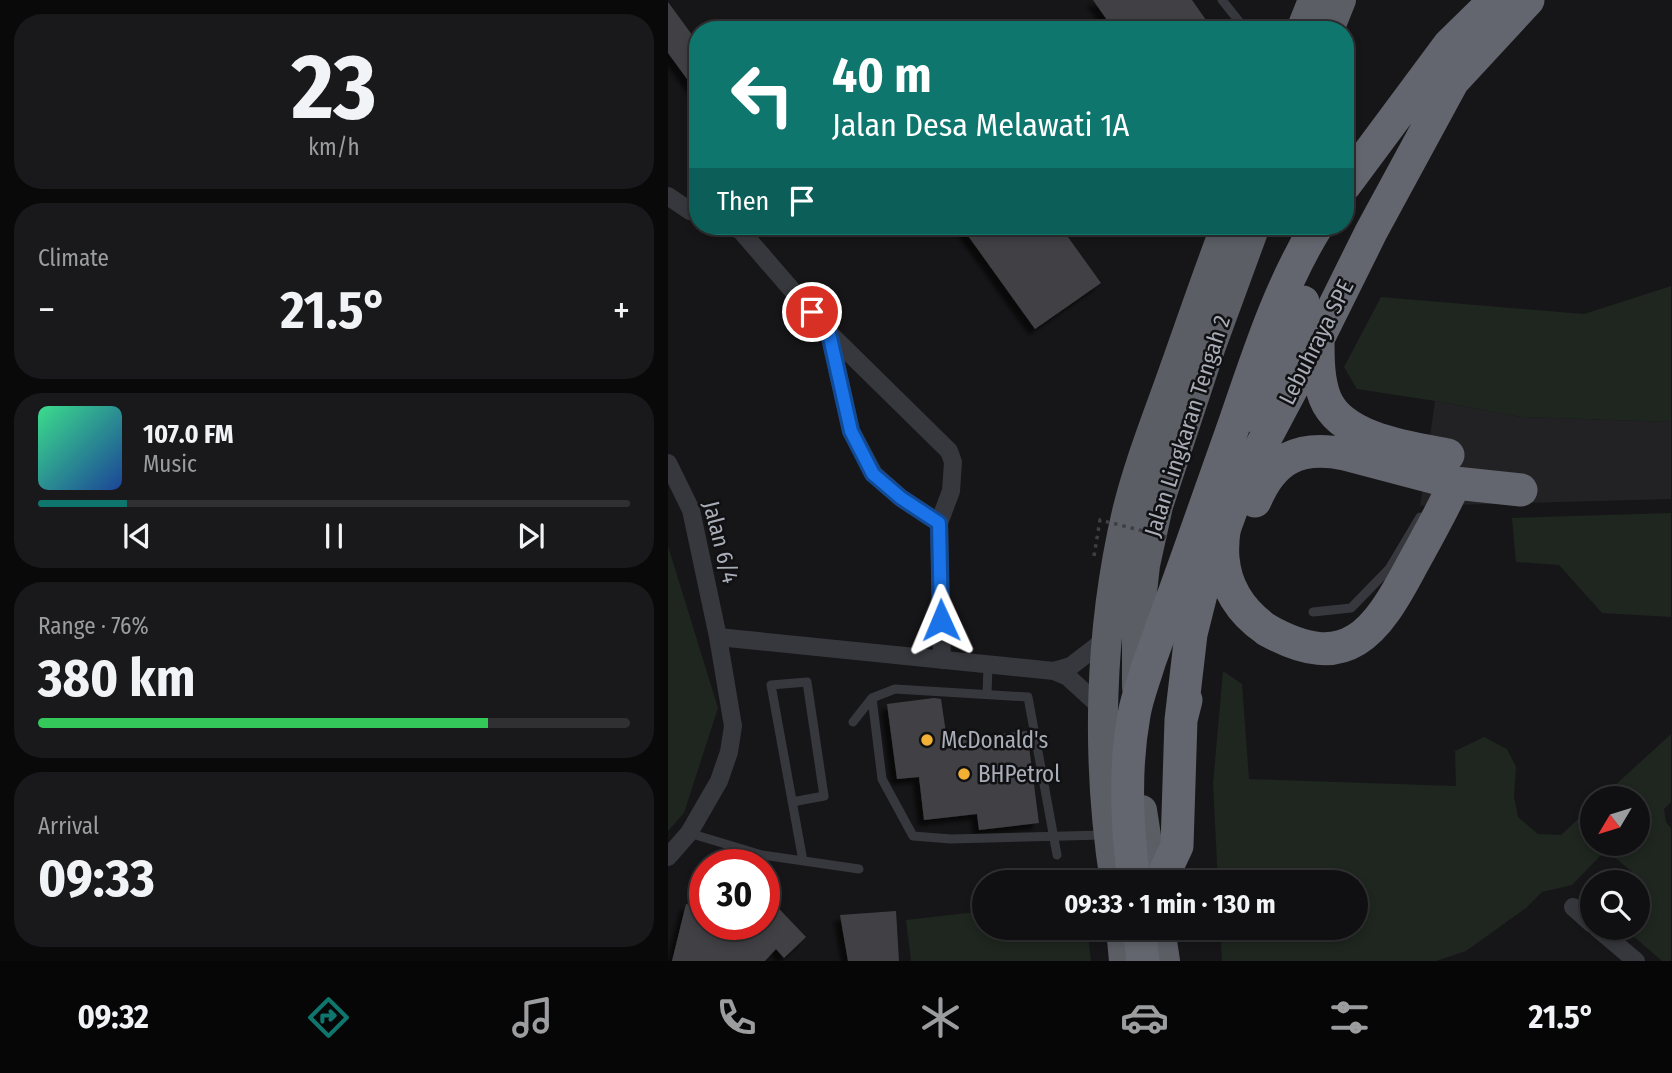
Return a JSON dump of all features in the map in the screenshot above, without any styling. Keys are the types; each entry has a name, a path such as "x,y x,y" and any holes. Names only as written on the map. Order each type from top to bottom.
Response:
{"highway":[{"path":"1305,21 1313,0"},
{"path":"1333,21 1341,0"},
{"path":"1354,176 1449,45 1495,0"},
{"name":"Lebuhraya SPE","path":"1181,720 1191,634 1202,590 1240,486 1371,232 1453,81 1528,0"},
{"name":"Jalan Lingkaran Tengah 2","path":"1113,870 1107,835 1104,710 1106,639 1117,562 1137,478 1219,235"},
{"name":"Jalan Lingkaran Tengah 2","path":"1151,870 1137,764 1137,637 1145,565 1157,506 1252,235"},
{"name":"Lebuhraya SPE","path":"1133,870 1129,841 1128,763 1138,701 1258,355 1286,285 1311,235"},
{"path":"1329,235 1231,497 1222,540 1223,566 1230,590 1253,621 1285,640 1307,648 1328,650 1344,646 1370,630 1391,604 1445,477"},
{"path":"1318,339 1318,367 1325,400 1343,422 1445,477"},
{"path":"1166,870 1177,845 1181,720 1213,600 1263,482 1279,463 1309,451 1327,450 1445,477 1521,490"},
{"path":"1122,940 1124,961"},
{"path":"1140,940 1143,961"},
{"path":"1162,940 1165,961"}],"street":[{"path":"668,196 689,210"},
{"path":"744,235 829,333 949,451 953,462 951,491 939,523 942,660"},
{"path":"829,333 851,431 873,474 901,498 939,523"},
{"name":"Jalan 6/4","path":"668,463 691,510 718,637 733,726 729,752 719,781 690,833 668,857"},
{"path":"718,637 1054,671 1068,677 1104,710"},
{"path":"1054,671 1071,666 1106,639"},
{"path":"1573,907 1580,913"},
{"path":"1611,940 1636,961"}],"lane":[{"path":"1222,0 1240,21"},
{"path":"1313,612 1351,608 1389,569 1422,513"},
{"path":"987,694 988,665"},
{"path":"792,803 824,796 807,682 771,685 792,803 803,861"},
{"path":"854,722 872,698 895,689 1028,696 1057,855"},
{"path":"872,698 882,779 914,836 951,839 1107,835"},
{"path":"690,833 762,855 859,869"}],"path":[{"path":"1094,556 1100,520 1167,537"}],"shaded area":[{"path":"1671,286 1671,422 1521,417 1357,389 1344,367 1381,297 1584,314"},
{"path":"1435,401 1521,417 1671,422 1671,499 1420,506"},
{"path":"1671,513 1671,617 1602,613 1559,565 1516,562 1512,518"},
{"path":"668,546 718,708 684,813 668,831"},
{"path":"1223,671 1242,684 1249,779 1456,786 1455,751 1484,737 1507,749 1516,767 1514,796 1518,817 1538,834 1561,835 1580,817 1580,856 1600,856 1587,870 1580,870 1580,877 1572,885 1542,892 1526,908 1466,951 1436,961 1222,961 1221,940 1368,940 1368,870 1217,870 1213,784"},
{"path":"1671,734 1671,802 1664,809 1666,822 1671,828 1671,961 1662,961 1638,940 1650,940 1650,870 1630,870 1613,856 1650,856 1650,786 1614,786"},
{"path":"972,912 972,940 1088,940 1091,961 911,961 906,920"}],"building":[{"path":"1093,0 1192,0 1207,21 1108,21"},
{"path":"668,2 689,31 689,82 668,53"},
{"path":"967,235 1066,235 1101,283 1035,329"},
{"path":"941,699 947,740 1027,731 1039,823 979,830 977,814 924,820 919,777 897,779 887,704"},
{"path":"686,904 689,905 689,940 780,940 780,910 806,937 784,958 776,949 765,961 672,961"},
{"path":"896,911 899,961 848,961 840,915"}],"place":[{"name":"McDonald's","path":"927,740"},
{"name":"BHPetrol","path":"964,774"}],"route":[{"path":"812,312 829,333 851,431 873,474 901,498 939,523 941,620"}]}
